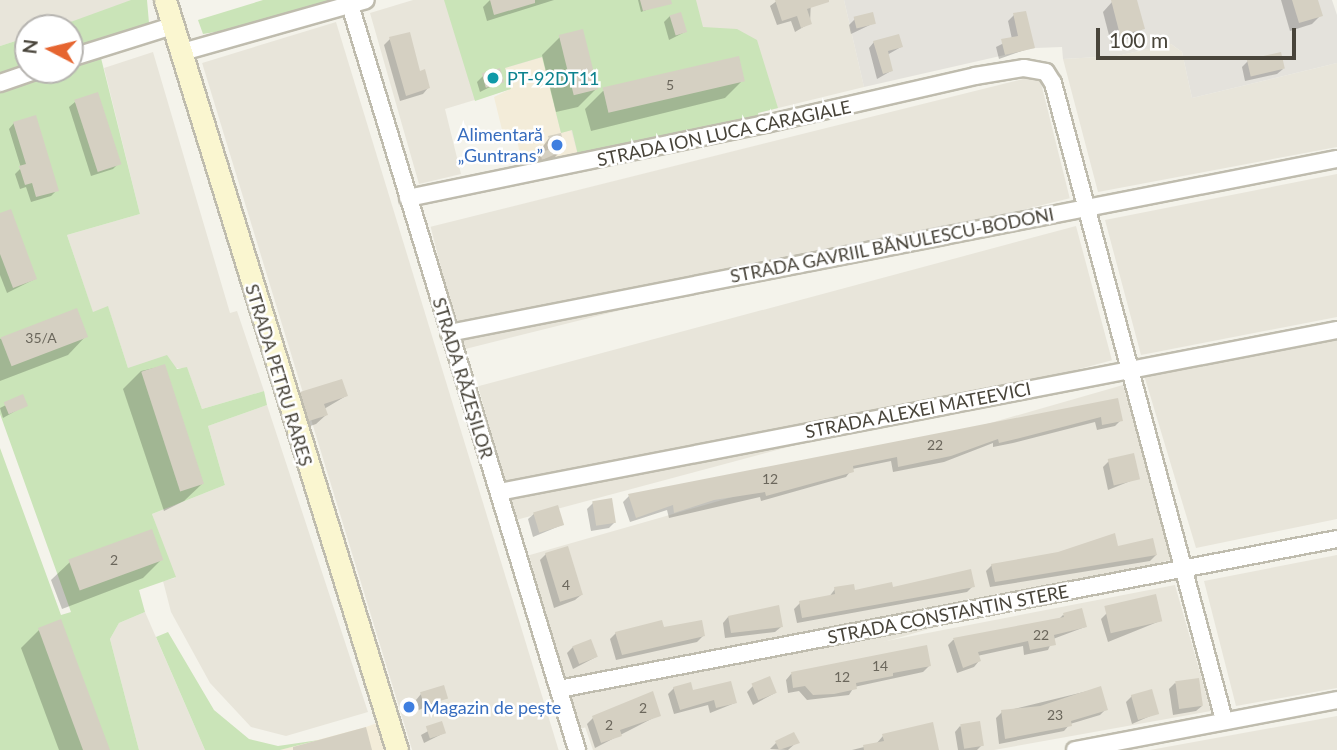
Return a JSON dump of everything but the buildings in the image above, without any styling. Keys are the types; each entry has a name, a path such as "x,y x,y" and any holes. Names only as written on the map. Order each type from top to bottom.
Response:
{"main road":[{"name":"STRADA PETRU RAREȘ","path":"164,0 397,750"}],"street":[{"path":"179,53 366,0"},
{"name":"STRADA RĂZEŞILOR","path":"350,5 577,750"},
{"path":"84,54 172,26"},
{"name":"STRADA ION LUCA CARAGIALE","path":"408,198 766,124 975,76 1039,69 1053,83 1085,207"},
{"name":"STRADA GAVRIIL BĂNULESCU-BODONI","path":"449,333 1337,159"},
{"path":"1085,207 1224,720"},
{"name":"STRADA ALEXEI MATEEVICI","path":"499,492 1337,330"},
{"name":"STRADA CONSTANTIN STERE","path":"559,689 1337,539"},
{"path":"1075,750 1337,700"}],"shaded area":[{"path":"0,0 132,2 84,18 84,14 14,14 14,42 0,46"},
{"path":"413,0 844,0 864,87 758,113 759,119 578,155 561,133 511,89 445,109 461,174 419,184 370,13"},
{"path":"844,0 1332,0 1337,15 1337,63 1192,98 1182,52 1171,44 1117,56 1063,59 1062,47 1035,48 864,87"},
{"path":"336,22 559,750 412,750 202,63"},
{"path":"1171,44 1182,52 1192,98 1337,63 1337,147 1098,192 1063,59 1117,56"},
{"path":"153,52 230,313 237,311 264,391 202,409 187,368 128,368 108,307 93,313 67,235 140,214 104,68"},
{"path":"543,57 561,133 571,130 578,155 529,165 521,158 516,136 504,138 494,97 510,89 505,68"},
{"path":"1039,75 1070,198 461,350 431,227"},
{"path":"1337,174 1337,317 1141,355 1105,220"},
{"path":"1076,226 1112,360 514,520 478,386"},
{"path":"1337,336 1337,519 1196,548 1144,375"},
{"path":"1123,385 1173,559 579,729 529,555"},
{"path":"267,405 368,712 286,736 251,727 210,683 171,612 163,581 175,578 152,514 225,485 208,426"},
{"path":"1337,555 1337,688 1236,706 1204,581"},
{"path":"1175,585 1211,711 994,750 593,750 576,701"},
{"path":"145,612 205,750 139,750 110,639 119,623"},
{"path":"1337,716 1337,750 1150,750"},
{"path":"377,723 384,750 280,750 366,727"}],"green space":[{"path":"131,0 147,0 149,23 84,47 84,17"},
{"path":"263,0 342,0 265,24 203,34 198,20"},
{"path":"444,0 696,0 703,27 737,29 757,40 778,108 758,113 759,119 578,155 572,130 561,133 542,57 505,68 511,89 475,101"},
{"path":"14,42 14,72 0,76 0,46"},
{"path":"101,58 140,214 67,235 93,312 108,306 128,368 167,355 177,369 187,367 202,409 264,391 267,405 208,426 225,485 152,514 176,577 139,590 145,612 119,623 110,639 139,750 0,750 0,448 61,615 71,612 0,414 0,93 26,84 84,84 84,64"},
{"path":"168,632 214,710 249,739 278,746 319,740 280,750 205,750 156,637"}],"place":[{"name":"PT-92DT11","path":"493,78"},
{"name":"Alimentară „Guntrans”","path":"557,145"},
{"name":"Magazin de pește","path":"409,707"}]}
